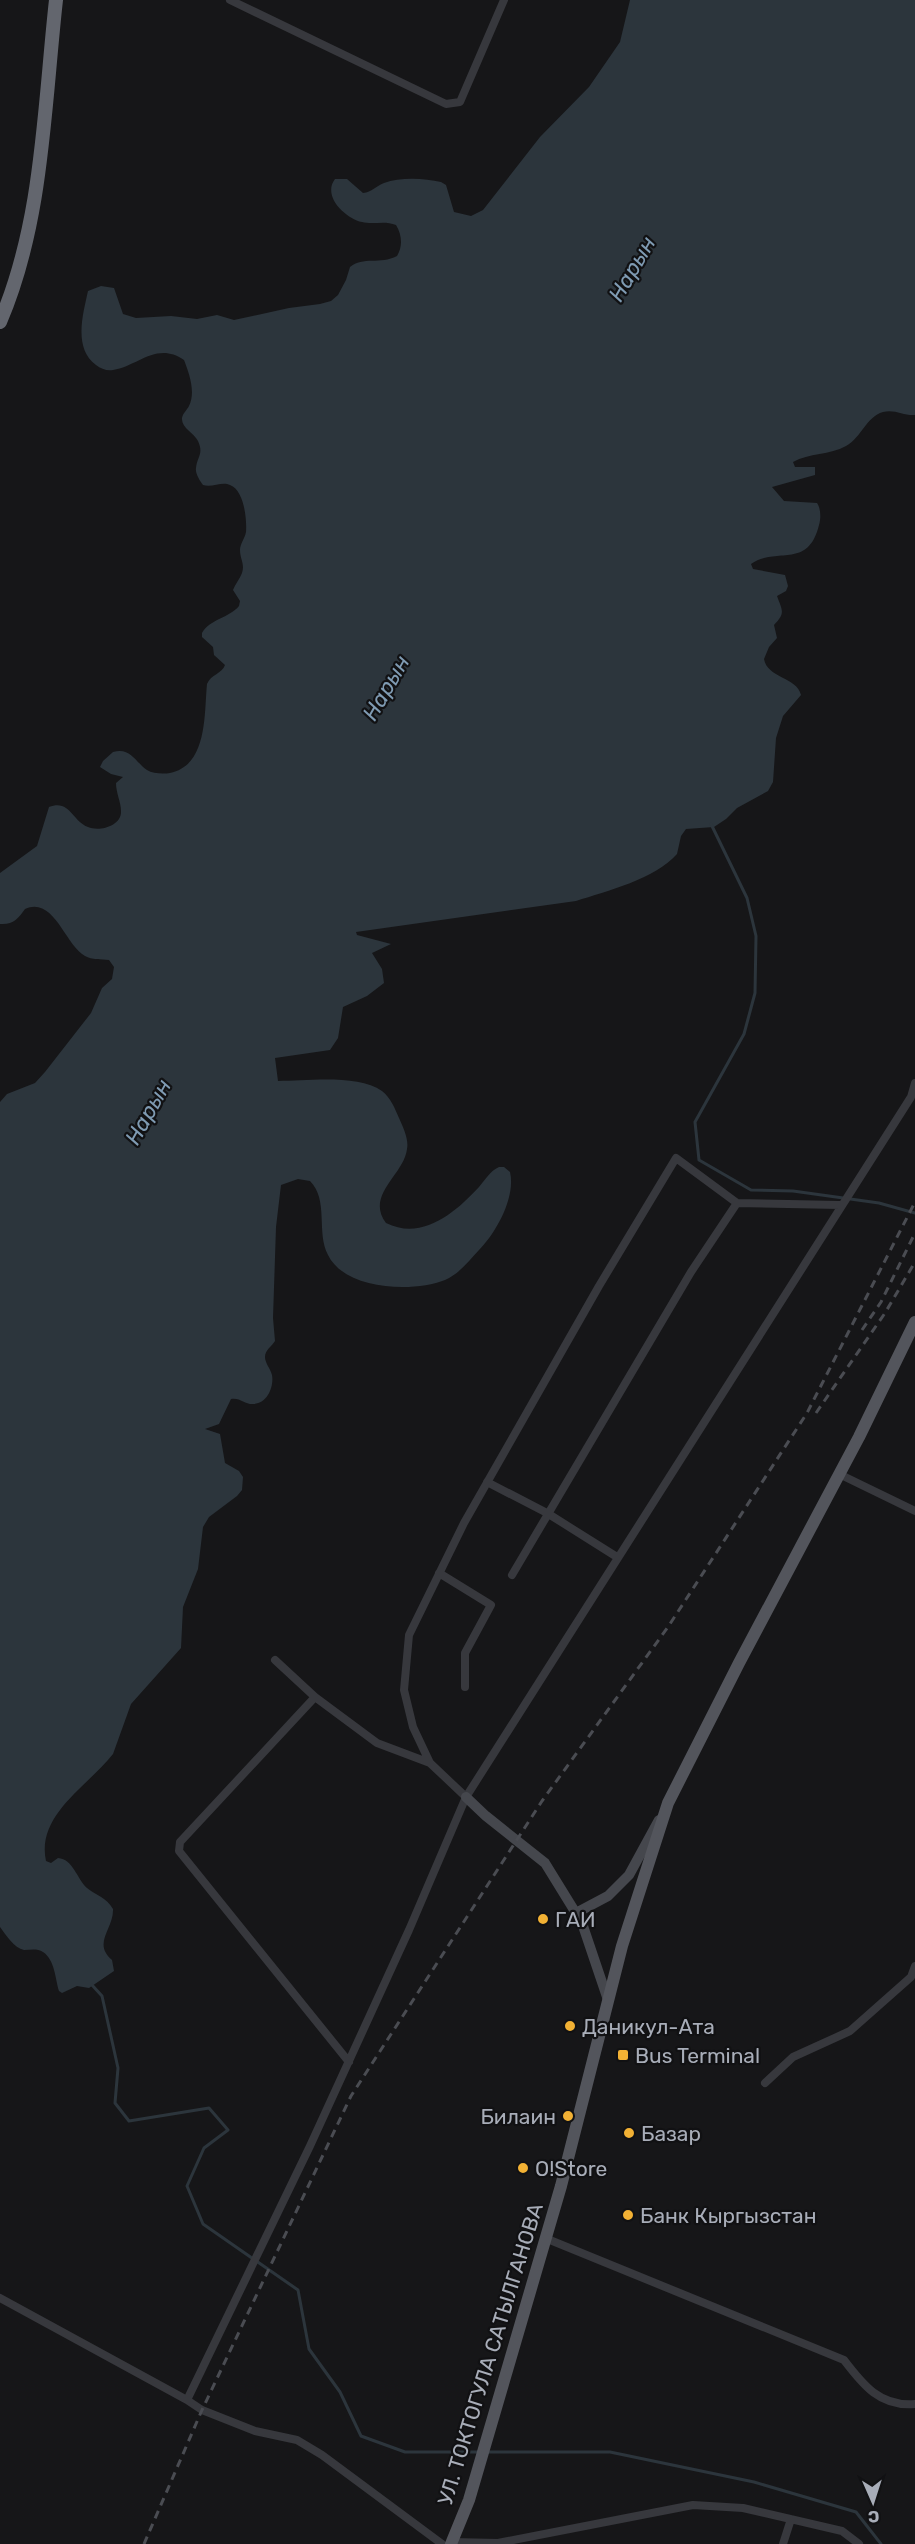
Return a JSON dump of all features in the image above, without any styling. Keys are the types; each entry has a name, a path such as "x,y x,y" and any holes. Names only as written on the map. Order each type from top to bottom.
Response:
{"highway":[{"path":"0,322 23,258 32,220 56,0"}],"main road":[{"name":"УЛ. ТОКТОГУЛА САТЫЛГАНОВА","path":"449,2543 470,2500 570,2152 622,1946 668,1803 839,1474 915,1322"}],"street":[{"path":"230,0 446,104 460,102 504,0"},
{"path":"186,2400 349,2062 466,1797 910,1097 915,1083"},
{"path":"608,2000 582,1923 545,1863 486,1816 430,1763 413,1727 404,1690 409,1635 439,1572 487,1482 599,1286 676,1158 736,1203 840,1205"},
{"path":"512,1575 691,1272 736,1203"},
{"path":"839,1474 915,1511"},
{"path":"487,1482 547,1513 617,1557"},
{"path":"439,1572 491,1605 465,1653 465,1686"},
{"path":"275,1660 315,1697 377,1743 430,1763"},
{"path":"315,1697 180,1842 179,1851 349,2062"},
{"path":"576,1913 608,1896 629,1875 668,1803"},
{"path":"765,2084 793,2056 850,2031 911,1977 915,1966"},
{"path":"546,2238 844,2360 866,2388 898,2405 915,2404"},
{"path":"0,2298 202,2410 255,2430 297,2440 449,2543 498,2543 693,2505 744,2508 842,2531 860,2544"},
{"path":"783,2544 791,2519"}],"water":[{"name":"Нарын","path":"630,0 915,0 915,415 892,411 877,415 846,446 793,462 795,467 815,467 815,475 772,487 784,501 817,503 820,517 814,539 807,548 791,555 761,559 751,564 753,569 785,575 788,586 786,591 777,596 782,614 774,625 777,638 769,647 764,659 770,670 794,684 801,695 783,716 776,738 773,782 768,791 737,808 714,827 686,829 681,836 677,854 668,863 644,877 616,888 576,901 356,932 357,935 391,944 372,953 382,969 384,983 367,996 343,1007 338,1038 330,1050 275,1058 278,1081 346,1080 360,1082 382,1091 390,1100 404,1129 407,1149 400,1168 388,1185 380,1203 381,1213 386,1223 399,1228 412,1229 437,1222 449,1215 479,1187 490,1173 499,1167 504,1167 510,1172 510,1192 503,1214 492,1234 459,1271 445,1280 431,1284 398,1287 364,1282 349,1276 337,1267 328,1255 325,1246 321,1207 316,1189 310,1181 298,1179 281,1185 276,1227 273,1318 275,1341 265,1355 272,1375 271,1389 259,1403 251,1404 231,1399 219,1424 205,1429 220,1434 225,1463 239,1471 243,1477 242,1490 209,1517 203,1527 198,1569 183,1607 181,1648 131,1704 113,1754 66,1802 49,1829 45,1845 46,1861 51,1863 58,1858 63,1859 87,1888 104,1899 113,1909 104,1948 112,1960 114,1971 89,1988 77,1986 62,1993 59,1991 52,1964 47,1955 38,1950 24,1950 17,1947 0,1927 0,1102 7,1094 35,1083 45,1072 91,1013 102,988 112,979 114,967 109,960 85,956 44,909 35,907 25,909 15,921 0,924 0,873 37,846 49,807 56,805 66,808 88,827 104,828 118,821 121,811 116,783 123,777 111,774 100,767 113,752 129,753 147,770 158,773 170,773 182,768 191,760 202,737 207,684 225,665 214,655 213,647 202,637 202,633 205,628 239,606 240,601 233,590 243,570 240,550 246,526 244,506 235,488 227,484 203,485 197,475 200,445 182,422 192,395 184,360 165,353 148,356 122,368 102,369 89,358 82,340 82,320 88,291 101,286 114,288 123,314 136,318 171,316 197,319 217,315 234,320 331,301 338,295 350,267 360,262 391,259 397,256 401,244 400,233 396,225 362,222 343,211 333,199 331,192 335,179 347,179 363,193 384,183 397,180 420,179 441,182 446,185 454,212 471,216 483,210 540,137 589,87 620,42"}],"waterway":[{"path":"711,824 747,898 756,936 755,993 744,1034 695,1122 699,1160 751,1190 793,1191 879,1203 915,1213"},
{"path":"92,1985 102,1996 118,2068 115,2103 129,2121 209,2108 228,2130 204,2148 187,2186 203,2224 298,2290 309,2349 340,2392 361,2436 405,2452 479,2452"},
{"path":"486,2452 610,2452 754,2482 856,2512 881,2544"}],"railway":[{"path":"144,2544 202,2410 351,2096 542,1801 668,1627 807,1413 915,1202"},
{"path":"862,1330 881,1302 915,1233"},
{"path":"816,1413 885,1313 915,1262"}],"place":[{"name":"ГАИ","path":"543,1919"},
{"name":"Даникул-Ата","path":"570,2026"},
{"name":"Bus Terminal","path":"623,2055"},
{"name":"Билаин","path":"568,2116"},
{"name":"Базар","path":"629,2133"},
{"name":"O!Store","path":"523,2168"},
{"name":"Банк Кыргызстан","path":"628,2215"}]}
